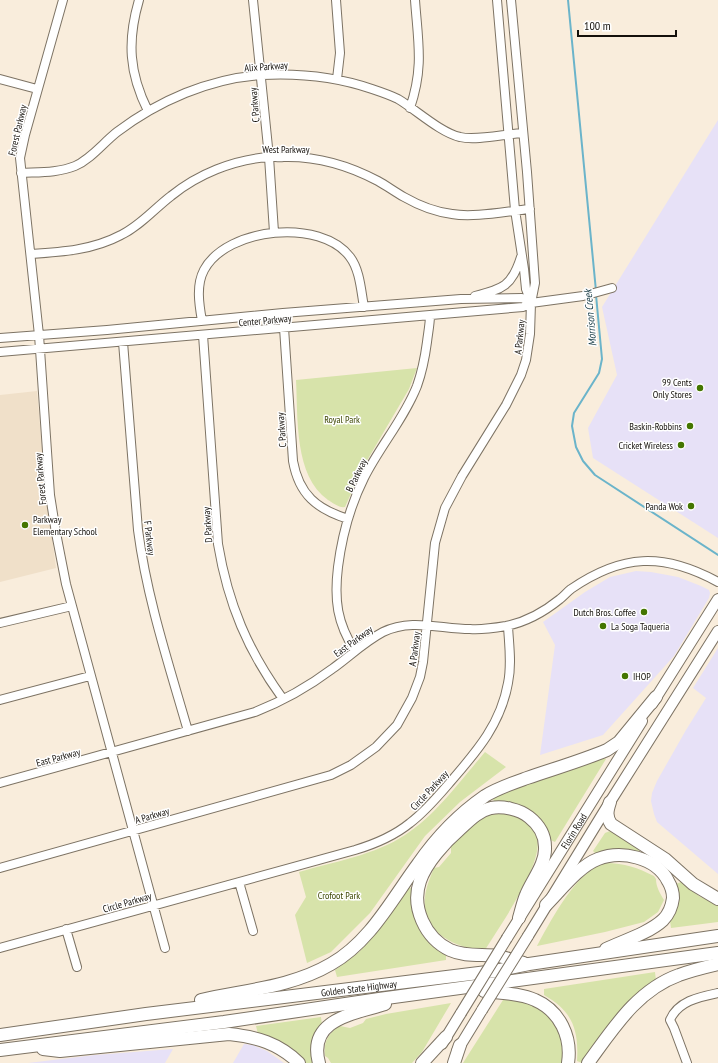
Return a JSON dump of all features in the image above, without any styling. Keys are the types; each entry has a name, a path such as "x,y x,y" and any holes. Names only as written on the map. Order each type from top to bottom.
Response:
{"highway":[{"path":"146,1014 224,995 287,983 305,978 333,963 359,943 374,926 430,848 464,813 486,795 509,784 607,750 619,742 656,697"},
{"path":"610,802 606,812 611,824 665,860 693,884 718,899"},
{"path":"520,918 525,896 544,857 544,838 536,822 523,812 507,808 491,808 476,815 450,838 428,866 420,881 418,891 417,897 419,913 426,928 436,941 450,950 466,954 497,956 529,964"},
{"path":"546,905 583,867 598,859 614,855 634,857 651,864 666,876 673,894 672,904 664,919 654,927 591,956"},
{"name":"Golden State Highway","path":"0,1035 146,1014 495,971 529,964 718,936"},
{"name":"Golden State Highway","path":"0,1050 224,1022 415,994 718,953"},
{"path":"588,1063 620,1020 637,1001 656,986 678,975 718,964"},
{"path":"461,988 519,995 535,1000 549,1008 560,1021 567,1036 570,1052 568,1063"},
{"path":"319,1063 316,1054 318,1040 327,1026 336,1019 415,994"},
{"path":"24,1047 60,1051 229,1034 250,1036 271,1043 289,1054 299,1063"},
{"path":"422,1063 446,1037"},
{"path":"454,1063 460,1045"}],"main road":[{"name":"Florin Road","path":"430,1063 718,599"},
{"name":"Florin Road","path":"449,1063 610,802 718,631"}],"street":[{"name":"Forest Parkway","path":"63,0 21,151 21,173 39,334 50,495 56,533 72,606 165,948"},
{"path":"139,0 132,29 131,56 136,82 148,111"},
{"name":"C Parkway","path":"253,0 269,157 274,232"},
{"path":"336,0 340,53 337,79"},
{"path":"410,108 420,70 420,49 415,0"},
{"name":"A Parkway","path":"497,0 514,210 526,289 531,303"},
{"name":"A Parkway","path":"0,868 323,777 345,769 364,757 376,747 392,731 405,712 420,677 424,662 435,542 445,508 462,476 506,405 521,375 529,344 531,303 535,283 530,209 511,0"},
{"name":"Alix Parkway","path":"21,173 62,170 75,166 87,159 116,133 148,111 167,101 203,87 221,82 261,75 298,75 337,79 380,92 397,99 447,132 460,137 474,138 523,133"},
{"path":"0,79 38,89"},
{"name":"West Parkway","path":"30,254 78,250 95,246 120,236 139,224 172,195 197,179 225,166 269,157 300,157 333,163 362,173 415,203 452,214 470,215 530,209"},
{"path":"202,321 199,284 208,264 218,253 235,243 250,237 274,232 296,232 312,235 334,243 346,252 357,270 364,306"},
{"path":"461,299 496,291 505,285 517,270 522,257"},
{"name":"Center Parkway","path":"0,352 523,307 531,303 583,296 612,288"},
{"name":"Center Parkway","path":"0,338 364,306 461,299 522,298 531,303"},
{"name":"C Parkway","path":"283,313 293,461 297,476 304,490 314,502 326,511 348,519"},
{"name":"B Parkway","path":"355,651 341,624 336,599 339,554 348,519 364,478 410,401 417,386 426,355 430,315"},
{"name":"D Parkway","path":"203,335 218,544 222,566 233,608 241,628 261,666 283,699"},
{"name":"F Parkway","path":"122,342 138,530 142,558 151,603 188,731"},
{"name":"East Parkway","path":"0,783 255,712 316,681 364,643 385,631 402,626 419,624 469,629 508,626 520,622 548,608 580,583 595,574 617,565 631,562 655,561 672,564 695,571 718,582"},
{"path":"0,623 72,606"},
{"name":"Circle Parkway","path":"0,948 373,844 409,824 424,811 477,751 486,739 498,717 508,684 510,667 508,626"},
{"path":"0,700 90,676"},
{"path":"240,882 253,932"},
{"path":"66,930 77,967"},
{"path":"687,1063 670,1020 673,1012 682,1005 696,999 718,993"}],"shaded area":[{"path":"718,120 718,538 593,458 588,428 617,375 602,307"},
{"name":"Parkway Elementary School","path":"37,391 45,482 56,568 0,582 0,395"},
{"path":"636,571 678,577 709,590 709,598 674,656 603,735 540,755 555,645 543,622 585,592 610,577"},
{"path":"718,648 718,874 657,822 651,801 652,793 657,781 706,698 693,688"},
{"path":"244,1044 253,1045 267,1051 284,1063 233,1063"},
{"path":"173,1049 165,1063 28,1063 95,1055"}],"green space":[{"name":"Royal Park","path":"417,368 409,389 362,469 345,507 338,506 328,500 317,490 303,462 298,428 296,380"},
{"name":"Crofoot Park","path":"485,752 506,767 460,802 425,836 370,913 331,952 307,963 295,915 306,897 299,872 367,853 381,848 405,835 427,818 438,807"},
{"path":"601,757 606,759 555,842 548,839 545,829 495,803 493,799 504,792"},
{"path":"502,813 518,817 532,827 537,838 537,849 534,863 519,895 485,950 462,946 442,936 434,929 428,920 425,909 427,886 434,868 439,867 451,853 451,846 465,831 477,821 490,815"},
{"path":"610,831 640,849 638,853 596,854 593,851 605,833"},
{"path":"606,863 631,866 654,876 658,890 664,900 658,912 644,922 605,932 537,946 562,903 577,883 585,874"},
{"path":"681,882 699,896 718,905 718,922 671,928 670,921 678,893 676,884"},
{"path":"409,887 412,889 412,900 416,919 423,936 429,943 446,955 446,960 337,977 335,970 359,952 369,941"},
{"path":"655,972 656,981 644,989 624,1008 606,1029 582,1063 577,1061 577,1039 572,1022 567,1014 554,1001 544,995 544,989"},
{"path":"503,1000 520,1000 543,1009 562,1033 564,1063 463,1063"},
{"path":"451,1003 422,1052 412,1063 331,1063 325,1056 325,1046 330,1034 340,1026 350,1028 363,1023 366,1019 386,1014"},
{"path":"321,1017 322,1025 314,1063 306,1063 295,1053 258,1034 256,1026"}],"waterway":[{"name":"Morrison Creek","path":"568,0 596,291"},
{"name":"Morrison Creek","path":"596,295 602,359 599,373 574,413 572,426 576,447 583,461 595,475 718,555"}],"place":[{"name":"99 Cents Only Stores","path":"700,388"},
{"name":"Baskin-Robbins","path":"690,426"},
{"name":"Cricket Wireless","path":"681,445"},
{"name":"Panda Wok","path":"691,506"},
{"name":"Parkway Elementary School","path":"25,525"},
{"name":"Dutch Bros. Coffee","path":"644,612"},
{"name":"La Soga Taqueria","path":"603,626"},
{"name":"IHOP","path":"625,676"}]}
